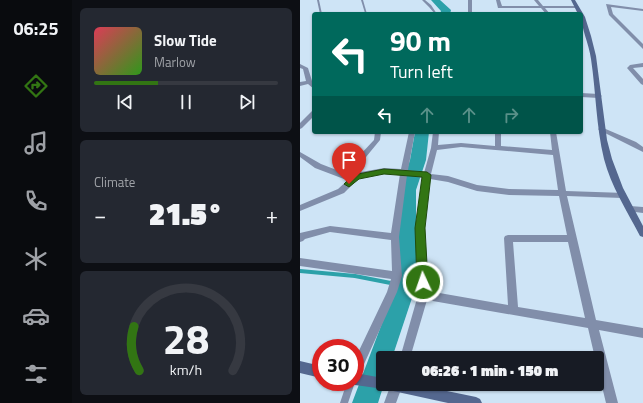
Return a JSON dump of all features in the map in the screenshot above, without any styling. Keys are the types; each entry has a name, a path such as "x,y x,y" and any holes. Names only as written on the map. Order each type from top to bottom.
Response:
{"street":[{"path":"470,0 470,12"},
{"path":"498,0 500,7 578,7"},
{"path":"536,0 547,12"},
{"path":"573,0 581,12"},
{"path":"643,10 608,5 611,14 643,47"},
{"path":"583,16 587,29 599,96 601,128 608,160 622,195 643,234"},
{"path":"636,39 643,38"},
{"path":"643,65 630,68 643,83"},
{"path":"300,66 305,68 309,82 312,85"},
{"path":"300,84 309,82"},
{"path":"583,95 599,96"},
{"path":"300,127 312,115"},
{"path":"601,128 643,150"},
{"path":"300,208 341,191 356,177 363,156 377,140 378,134"},
{"path":"364,357 392,292 397,276 395,238 404,172 412,134"},
{"path":"407,351 423,295 420,228 427,175 434,148 436,134"},
{"path":"498,134 498,148"},
{"path":"553,134 563,194 592,325 612,403"},
{"path":"434,148 461,145 556,153"},
{"path":"300,154 318,166 347,177 356,177 384,171 404,172 448,179 477,188 509,192 622,195"},
{"path":"630,209 643,210"},
{"path":"300,239 302,236 330,229 395,238"},
{"path":"513,311 508,238 573,239"},
{"path":"300,262 397,276"},
{"path":"423,295 643,333"},
{"path":"300,367 312,370"},
{"path":"364,380 376,382"},
{"path":"390,391 390,403"},
{"path":"422,391 476,403"}],"lane":[{"path":"318,0 321,12"},
{"path":"362,0 366,12"},
{"path":"423,0 434,12"},
{"path":"344,403 349,391"}],"waterway":[{"path":"435,0 446,10 446,12"},
{"path":"365,403 406,286 408,190 418,160 422,134"},
{"path":"300,271 355,276 406,286"}],"route":[{"path":"349,184 356,177 384,171 427,175 420,228 423,282"}]}
